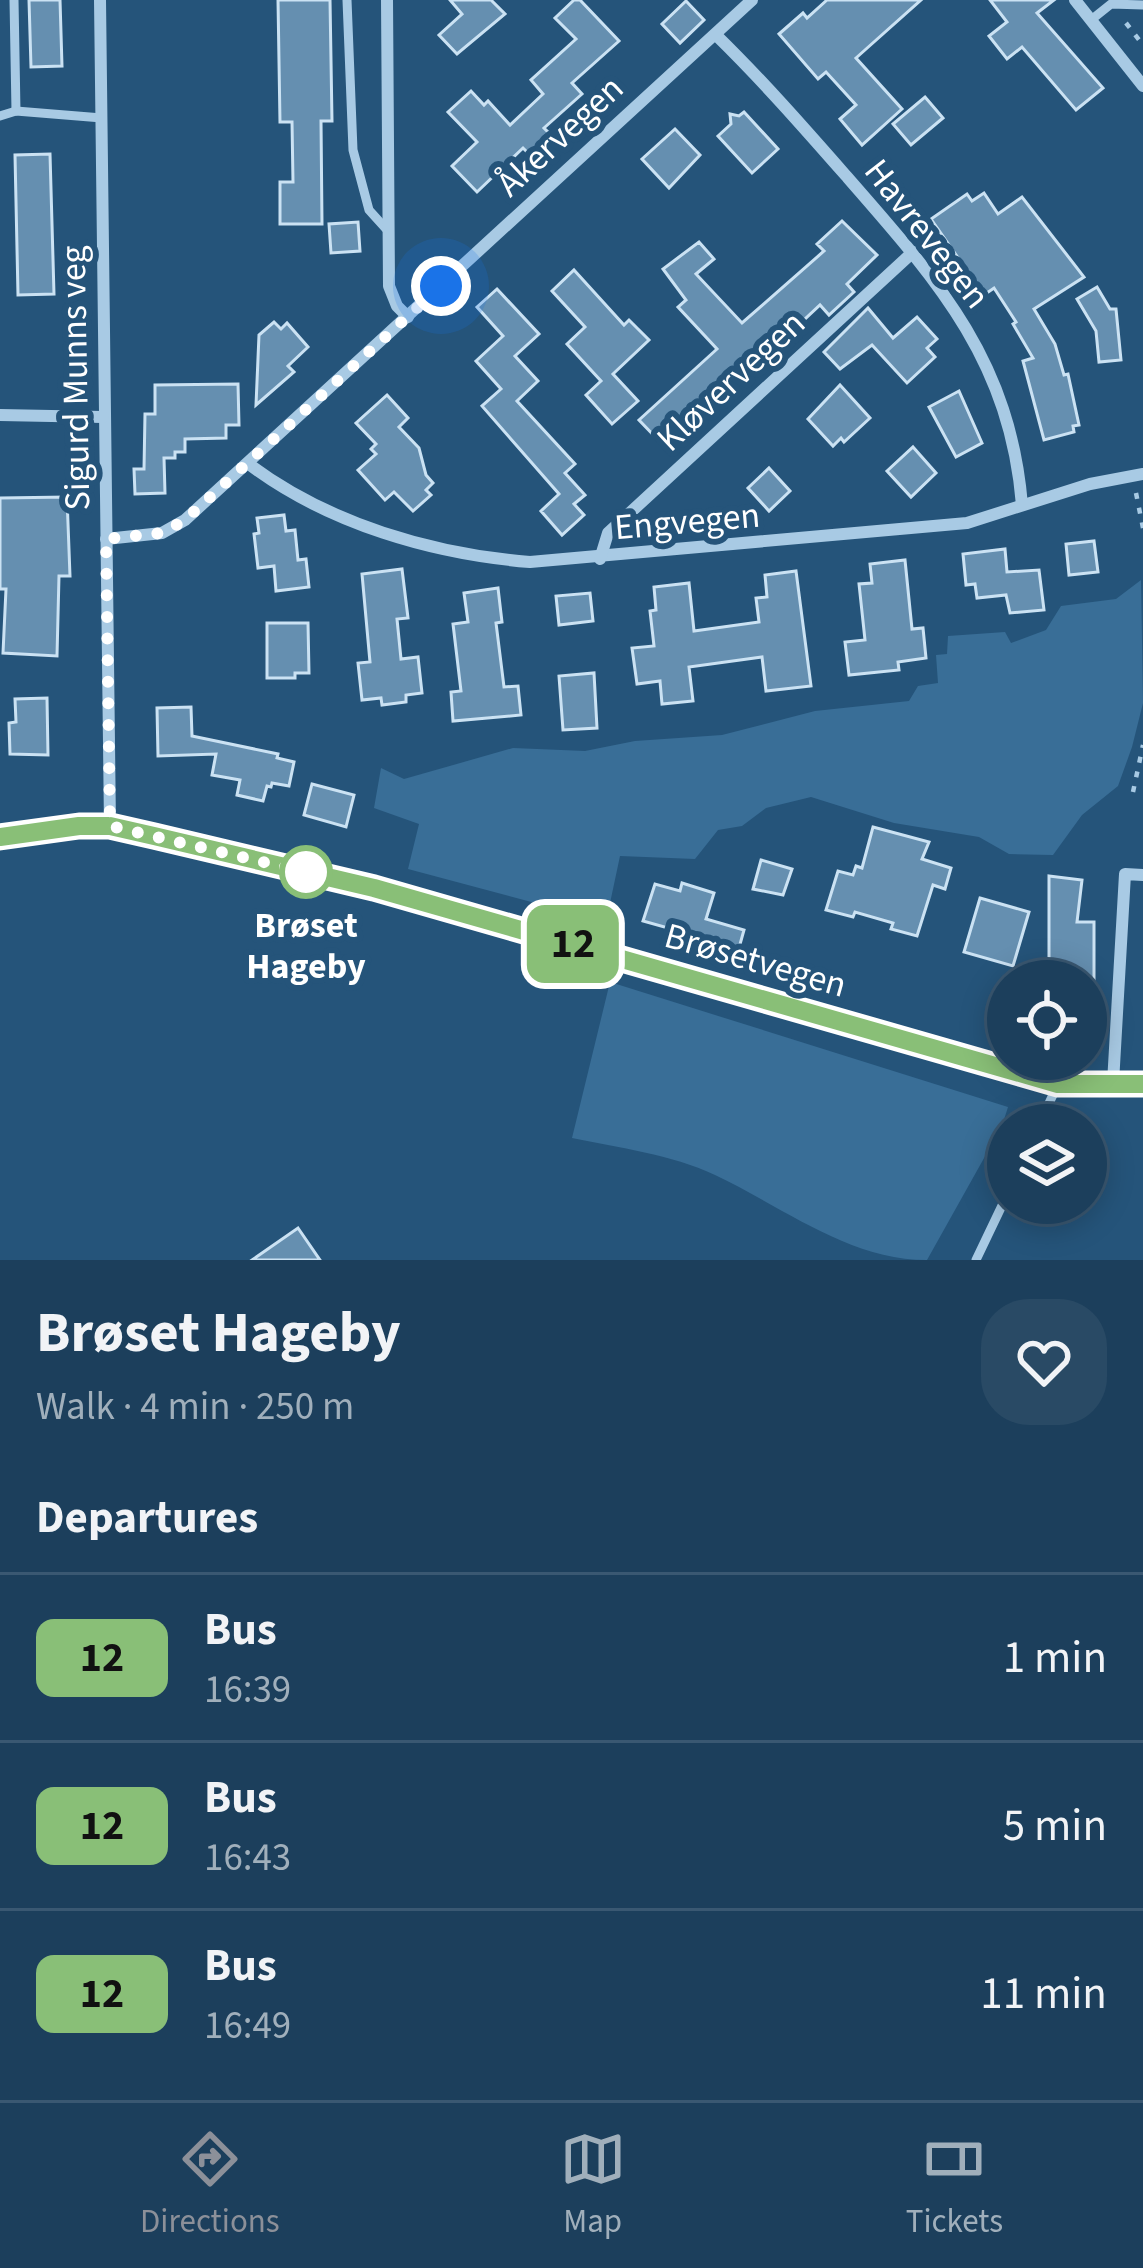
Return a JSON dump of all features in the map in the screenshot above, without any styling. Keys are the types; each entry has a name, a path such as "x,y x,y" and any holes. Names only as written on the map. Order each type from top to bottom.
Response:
{"street":[{"name":"Sigurd Munns veg","path":"100,0 110,826"},
{"path":"387,0 389,286 397,306 408,317"},
{"name":"Åkervegen","path":"106,539 174,529 250,465 752,0"},
{"path":"1075,0 1143,86"},
{"name":"Havrevegen","path":"716,35 913,252 961,319 989,368 1015,446 1022,505"},
{"name":"Kløvervegen","path":"600,559 608,533 913,252"},
{"path":"0,415 103,418"},
{"name":"Engvegen","path":"250,465 326,510 423,544 511,560 600,559 967,523 1090,484 1138,475"},
{"name":"Brøsetvegen","path":"0,837 110,826 374,888 1058,1084 1143,1084"},
{"path":"1113,1083 1126,874 1143,875"}],"lane":[{"path":"14,0 16,111"},
{"path":"347,0 353,150 369,210 388,231"},
{"path":"1091,20 1111,4 1143,5"},
{"path":"0,116 16,111 101,118"},
{"path":"1049,1104 1058,1084"},
{"path":"976,1260 993,1224"}],"path":[{"path":"1138,475 1143,528"},
{"path":"1133,792 1143,745"}],"shaded area":[{"path":"1141,580 1143,703 1132,747 1118,786 1082,815 1053,855 1009,854 979,837 894,823 811,797 766,808 742,826 718,830 695,859 620,856 606,922 408,869 419,824 374,808 381,768 404,779 513,748 585,751 635,741 722,735 815,711 909,701 918,686 938,683 936,655 947,654 948,636 1005,632 1011,643 1046,630 1061,606 1116,599"},
{"path":"610,982 998,1104 987,1104 987,1153 927,1260 898,1258 844,1242 681,1162 572,1138"}],"building":[{"path":"29,0 60,0 62,66 31,67"},
{"path":"278,0 330,0 332,121 321,121 322,224 280,224 280,182 293,182 292,122 280,122"},
{"path":"450,0 491,0 505,14 457,54 439,35 462,14"},
{"path":"580,0 619,41 572,83 582,94 544,128 555,139 534,159 523,148 477,192 452,166 477,142 448,112 471,91 484,105 488,101 510,125 543,94 531,80 576,39 555,18"},
{"path":"827,0 921,0 856,58 902,109 862,145 840,119 856,105 826,72 818,79 779,34"},
{"path":"990,0 1054,0 1037,13 1103,88 1076,110 1022,47 1007,59 989,36 1007,22"},
{"path":"686,1 704,20 680,43 662,24"},
{"path":"925,97 943,118 911,145 893,124"},
{"path":"744,112 778,149 752,173 718,136 731,124 730,114"},
{"path":"675,129 700,155 669,188 642,159"},
{"path":"50,154 54,294 18,295 15,155"},
{"path":"984,193 998,214 1022,197 1084,277 1034,309 1055,344 1064,375 1068,374 1079,425 1073,426 1074,432 1044,440 1023,361 1033,358 1016,322 994,288 984,295 931,219 967,194 972,201"},
{"path":"842,221 877,255 847,284 854,292 829,315 820,305 770,360 763,352 661,443 639,420 717,349 678,307 686,300 663,269 699,242 714,259 696,274 742,323 824,251 817,244"},
{"path":"358,222 360,251 331,253 329,224"},
{"path":"574,270 624,325 629,320 649,340 613,374 638,401 612,424 586,395 601,381 567,344 585,327 552,291"},
{"path":"1097,287 1110,309 1116,309 1121,360 1099,362 1096,331 1077,299"},
{"path":"497,289 539,334 515,356 538,381 517,401 575,464 565,473 585,495 574,504 584,515 562,535 541,511 559,494 482,406 501,389 476,361 503,336 477,307"},
{"path":"868,308 893,338 917,317 937,339 927,348 935,357 907,383 872,345 840,369 824,352"},
{"path":"274,322 281,329 287,323 308,347 288,366 294,372 256,405 259,335"},
{"path":"238,384 239,425 226,425 226,438 185,439 185,452 164,458 165,493 135,494 134,469 144,469 145,414 155,414 155,385"},
{"path":"840,385 870,418 833,446 808,419"},
{"path":"959,391 982,443 956,457 929,407"},
{"path":"387,395 408,418 399,427 419,448 433,483 426,490 431,495 413,511 394,492 385,500 358,470 376,454 371,449 376,444 356,423"},
{"path":"913,447 936,473 911,497 887,471"},
{"path":"769,468 790,491 769,511 748,488"},
{"path":"67,497 70,576 59,576 57,656 3,653 6,589 0,589 0,498"},
{"path":"284,515 286,531 295,530 298,560 306,559 309,587 276,591 274,566 258,568 254,534 259,533 257,518"},
{"path":"1094,541 1098,572 1069,575 1066,544"},
{"path":"1005,549 1007,572 1039,570 1044,610 1010,613 1006,595 977,598 975,584 966,585 963,554"},
{"path":"905,560 912,629 923,628 926,658 898,662 899,670 849,675 845,642 865,640 859,584 872,583 870,564"},
{"path":"402,569 408,618 397,619 401,659 418,657 422,693 406,695 406,702 382,705 381,698 362,700 358,663 370,662 362,574"},
{"path":"796,571 811,686 766,691 762,657 689,667 693,701 662,704 660,681 637,684 632,648 654,646 650,611 656,610 654,587 689,583 694,631 759,622 756,598 767,597 765,575"},
{"path":"498,588 502,622 496,623 504,687 518,686 521,715 453,721 451,692 461,691 453,624 468,622 464,593"},
{"path":"590,593 593,621 559,625 556,596"},
{"path":"267,623 308,623 309,673 267,678"},
{"path":"594,673 597,728 563,730 559,676"},
{"path":"47,698 48,755 10,754 9,723 16,722 15,699"},
{"path":"191,707 192,736 278,754 277,758 294,762 289,786 272,783 263,801 237,795 240,780 212,775 216,754 158,756 157,708"},
{"path":"312,784 354,795 346,827 304,815"},
{"path":"873,827 929,842 922,859 951,868 945,889 933,885 917,936 855,912 853,917 826,910 838,871 853,875 856,866 862,868"},
{"path":"761,860 792,869 783,895 753,889"},
{"path":"1049,876 1082,880 1077,922 1094,922 1094,960 1049,960"},
{"path":"682,883 714,893 706,919 744,930 739,948 643,921 655,884 680,891"},
{"path":"980,898 1029,912 1015,960 964,952"},
{"path":"298,1228 320,1260 252,1260"}],"bus line":[{"name":"12","path":"0,837 110,826 374,888 1058,1084 1143,1084"}],"place":[{"name":"Brøset Hageby","path":"306,872"}],"route":[{"path":"306,872 110,826 106,539 174,529 250,465 441,286"}]}
